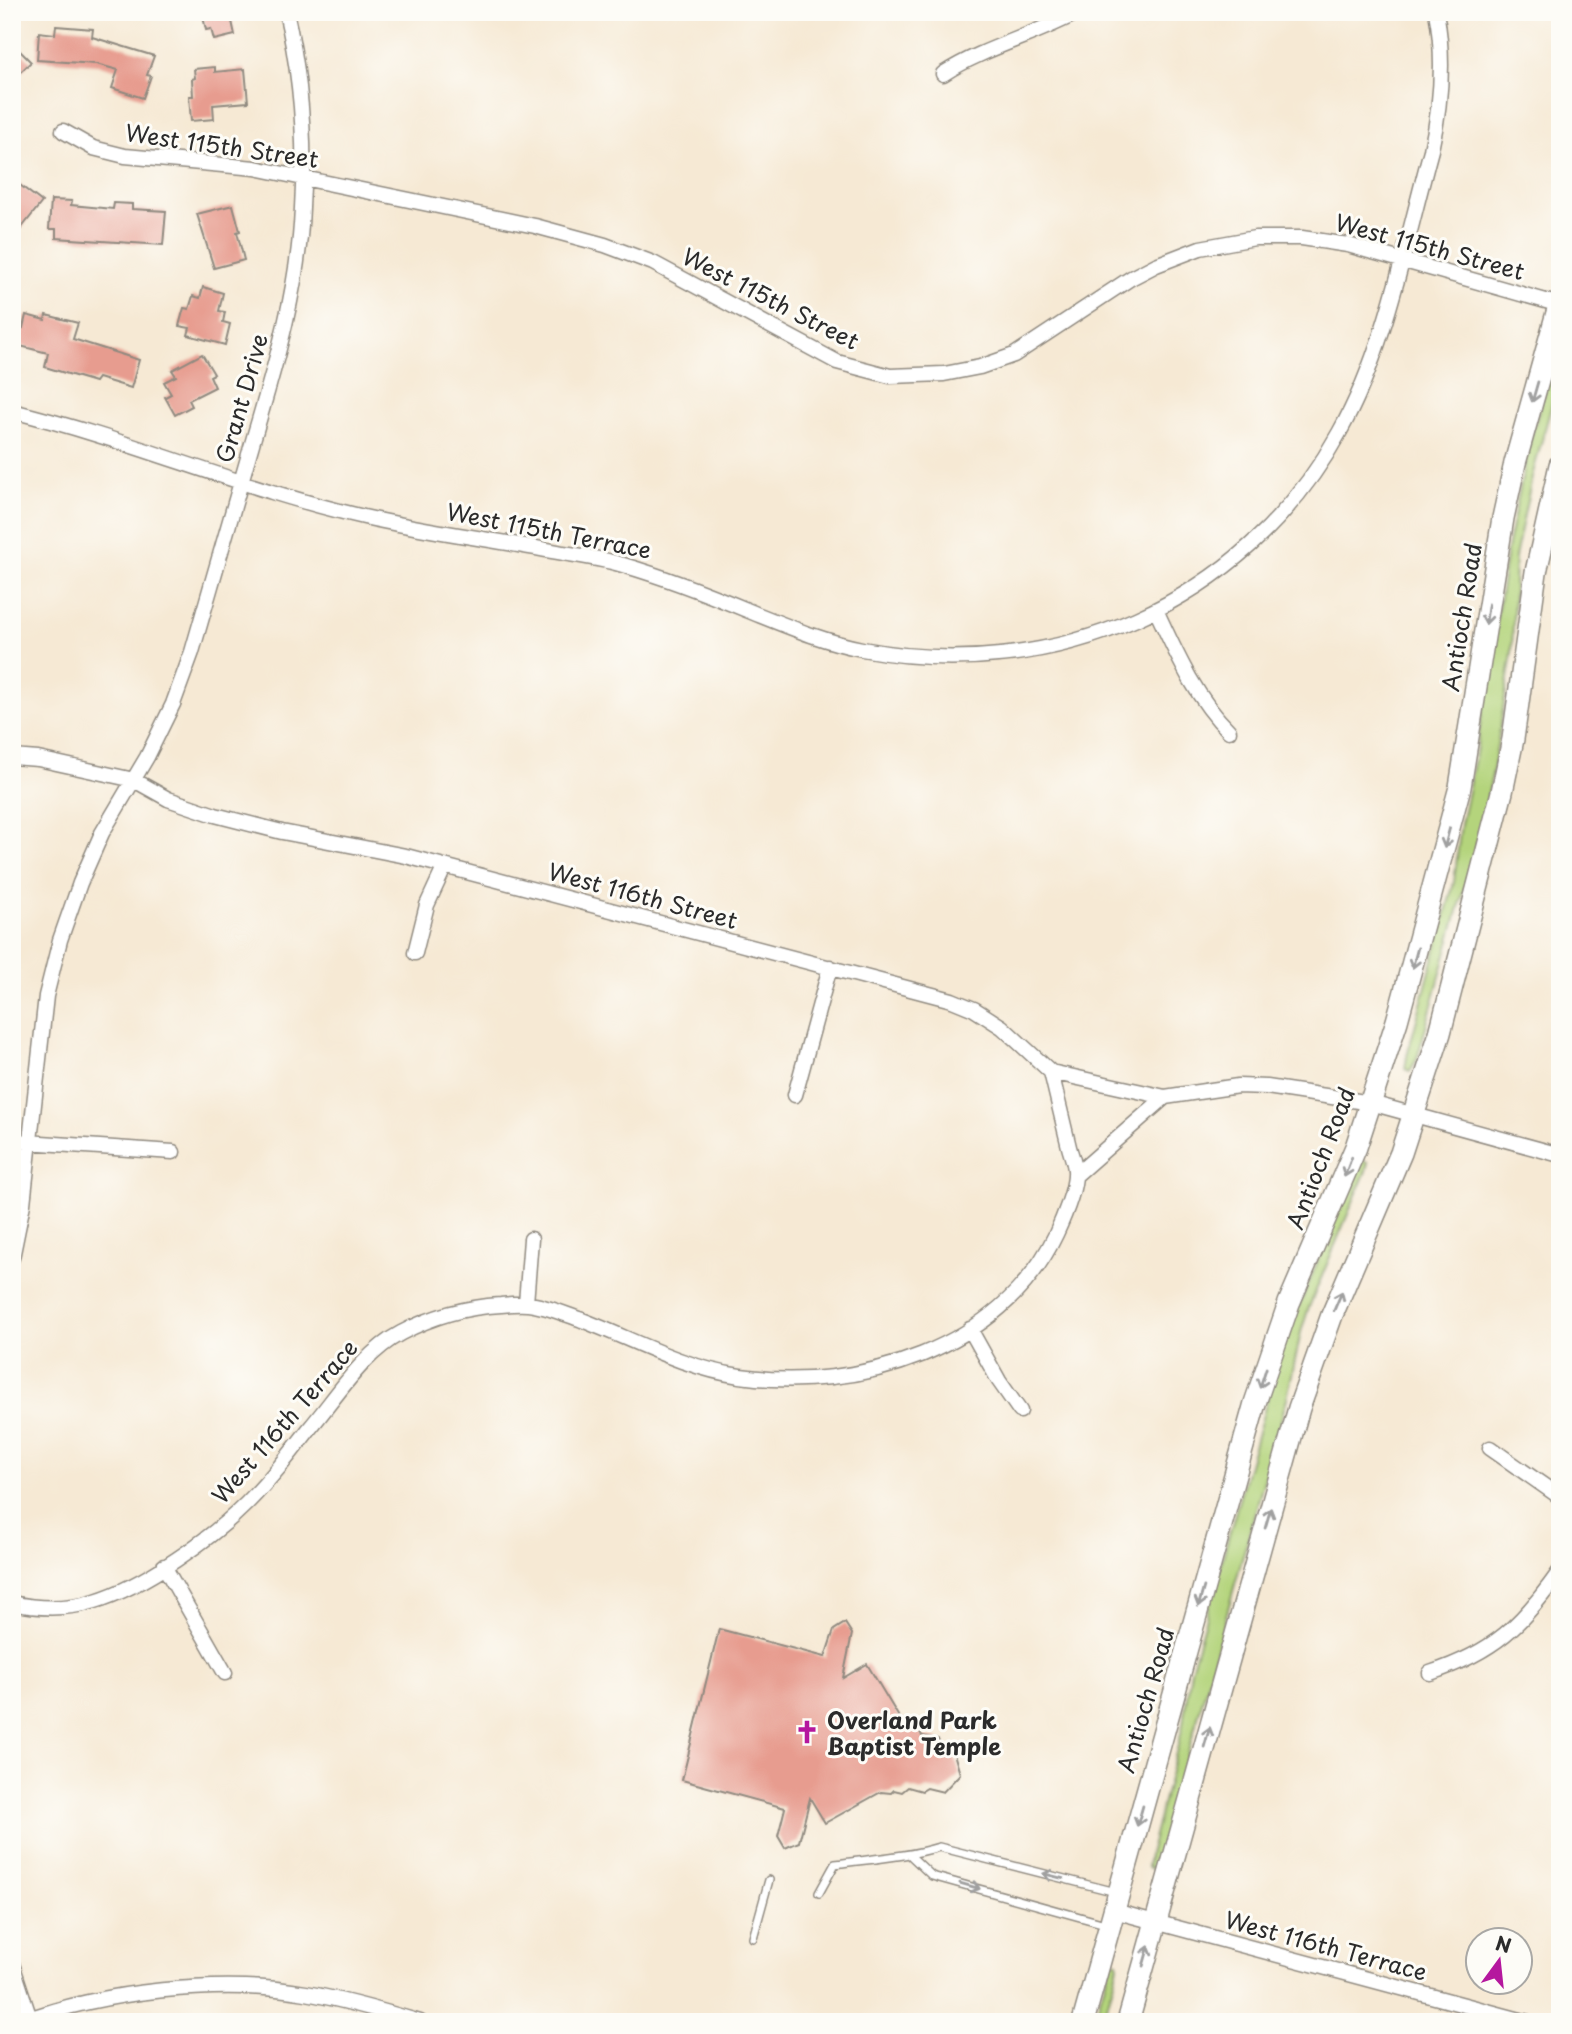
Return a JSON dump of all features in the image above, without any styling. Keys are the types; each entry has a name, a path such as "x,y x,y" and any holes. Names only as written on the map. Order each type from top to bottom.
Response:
{"main road":[{"name":"Antioch Road","path":"1083,2022 1255,1403 1289,1303 1338,1192 1371,1103 1401,1008 1460,787 1503,517 1515,463 1560,304"},
{"path":"1128,2022 1299,1408 1319,1349 1415,1115 1440,1033 1493,836 1513,739 1536,572 1560,465"}],"street":[{"name":"Grant Drive","path":"12,1258 23,1204 46,996 60,940 80,883 102,833 134,780 173,704 192,652 285,326 303,208 298,72 286,12"},
{"path":"943,74 963,61 1047,29 1078,12"},
{"name":"West 115th Terrace","path":"12,411 118,440 363,517 617,563 677,581 805,633 857,648 909,657 969,659 1029,652 1075,642 1117,629 1156,610 1187,593 1232,560 1272,523 1308,482 1339,434 1364,382 1401,259 1436,127 1441,77 1436,12"},
{"name":"West 115th Street","path":"63,131 93,148 125,156 255,167 535,226 605,244 653,263 837,362 890,376 944,374 980,367 1014,355 1147,269 1200,248 1255,238 1302,238 1348,245 1560,304"},
{"path":"1156,610 1198,693 1214,716 1229,731"},
{"path":"12,757 38,759 134,780"},
{"name":"West 116th Street","path":"134,780 167,799 215,815 282,832 406,856 952,1000 974,1009 1002,1027 1051,1072"},
{"path":"415,953 427,905 445,866"},
{"path":"795,1095 830,967"},
{"path":"1164,1097 1076,1175 1051,1072 1164,1097 1238,1086 1371,1103 1560,1156"},
{"path":"12,1141 173,1152"},
{"name":"West 116th Terrace","path":"12,1603 61,1607 94,1602 123,1590 211,1535 246,1504 275,1472 360,1366 394,1336 427,1319 470,1307 526,1303 552,1309 674,1358 738,1376 784,1380 836,1378 882,1368 942,1345 970,1329 1010,1299 1049,1249 1063,1217 1076,1175"},
{"path":"526,1303 531,1238"},
{"path":"970,1329 999,1381 1020,1411"},
{"path":"1490,1448 1560,1497"},
{"path":"164,1566 225,1673"},
{"path":"1430,1673 1483,1651 1504,1637 1533,1606 1560,1570"},
{"name":"West 116th Terrace","path":"1114,1910 1528,2022"},
{"path":"12,1965 26,2020 89,2001 210,1987 305,1993 394,2018 421,2022"}],"lane":[{"path":"819,1893 835,1864 888,1856 911,1856 939,1847 1114,1910"},
{"path":"911,1856 933,1875 1114,1910"},
{"path":"753,1938 769,1880"}],"green space":[{"path":"1556,355 1560,356 1560,374 1533,473 1515,557 1512,653 1494,765 1481,828 1417,1059 1410,1071 1405,1069 1407,1056 1454,882 1461,824 1476,753 1508,544 1531,437"},
{"path":"1362,1160 1368,1162 1366,1171 1301,1332 1287,1398 1161,1849 1153,1869 1147,1867 1150,1850 1182,1730 1191,1670 1282,1347"},
{"path":"1112,1960 1117,1962 1118,1966 1103,2022 1093,2022"}],"building":[{"path":"202,12 230,12 235,35 214,40 211,29 206,30"},
{"path":"56,26 93,29 92,37 154,56 147,75 151,76 143,98 112,88 118,70 96,64 37,60 39,32 55,34"},
{"path":"12,43 31,62 12,80"},
{"path":"215,67 215,72 245,69 248,102 213,105 214,119 191,121 189,96 193,96 194,69"},
{"path":"12,179 42,202 12,240"},
{"path":"51,200 113,209 114,203 132,204 132,209 166,211 163,245 56,238 56,229 49,229"},
{"path":"233,205 244,260 214,268 197,214"},
{"path":"203,287 223,293 219,311 225,312 223,322 230,324 225,345 188,335 190,328 179,326 184,308 189,309 193,296 200,298"},
{"path":"26,315 45,320 46,315 78,323 73,339 139,360 131,388 98,378 95,382 45,367 48,353 12,344 12,325 23,328"},
{"path":"202,354 214,374 210,376 215,387 189,400 192,406 175,415 165,397 171,394 164,382 176,376 172,370"},
{"name":"Overland Park Baptist Temple","path":"845,1623 852,1634 843,1678 867,1664 900,1719 910,1722 912,1727 919,1729 922,1736 938,1739 940,1746 953,1750 960,1774 943,1792 908,1787 902,1792 881,1792 825,1823 810,1798 799,1842 785,1848 778,1836 785,1808 682,1780 719,1629 825,1657 834,1630"}],"place":[{"name":"Overland Park Baptist Temple","path":"807,1732"}]}
